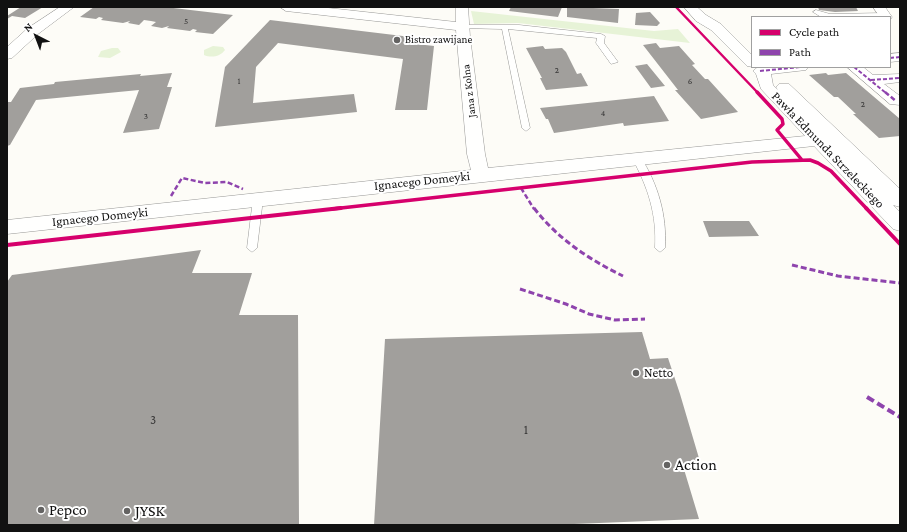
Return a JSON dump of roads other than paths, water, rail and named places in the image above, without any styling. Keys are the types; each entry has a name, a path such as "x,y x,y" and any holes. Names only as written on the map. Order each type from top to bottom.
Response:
{"street":[{"path":"7,55 33,31 68,7"},
{"path":"286,7 462,27"},
{"name":"Jana z Kolna","path":"462,7 462,27 476,154 481,175"},
{"name":"Pawła Edmunda Strzeleckiego","path":"690,7 701,18 716,27 751,61"},
{"name":"Pawła Edmunda Strzeleckiego","path":"702,7 713,18 716,27"},
{"name":"Pawła Edmunda Strzeleckiego","path":"758,68 780,84 900,200"},
{"name":"Pawła Edmunda Strzeleckiego","path":"758,68 766,86 900,224"},
{"path":"855,68 896,102"},
{"path":"871,80 900,78"},
{"name":"Ignacego Domeyki","path":"7,227 637,158 837,138"}],"lane":[{"path":"816,12 821,15 830,16"},
{"path":"462,27 519,27 601,36 600,43 614,62"},
{"path":"505,27 505,34 526,128"},
{"path":"637,158 655,195 661,224 660,248"},
{"path":"252,248 258,199"}],"place":[{"name":"Bistro zawijane","path":"397,40"},
{"name":"Netto","path":"636,373"},
{"name":"Action","path":"667,465"},
{"name":"Pepco","path":"41,510"},
{"name":"JYSK","path":"127,511"}]}
